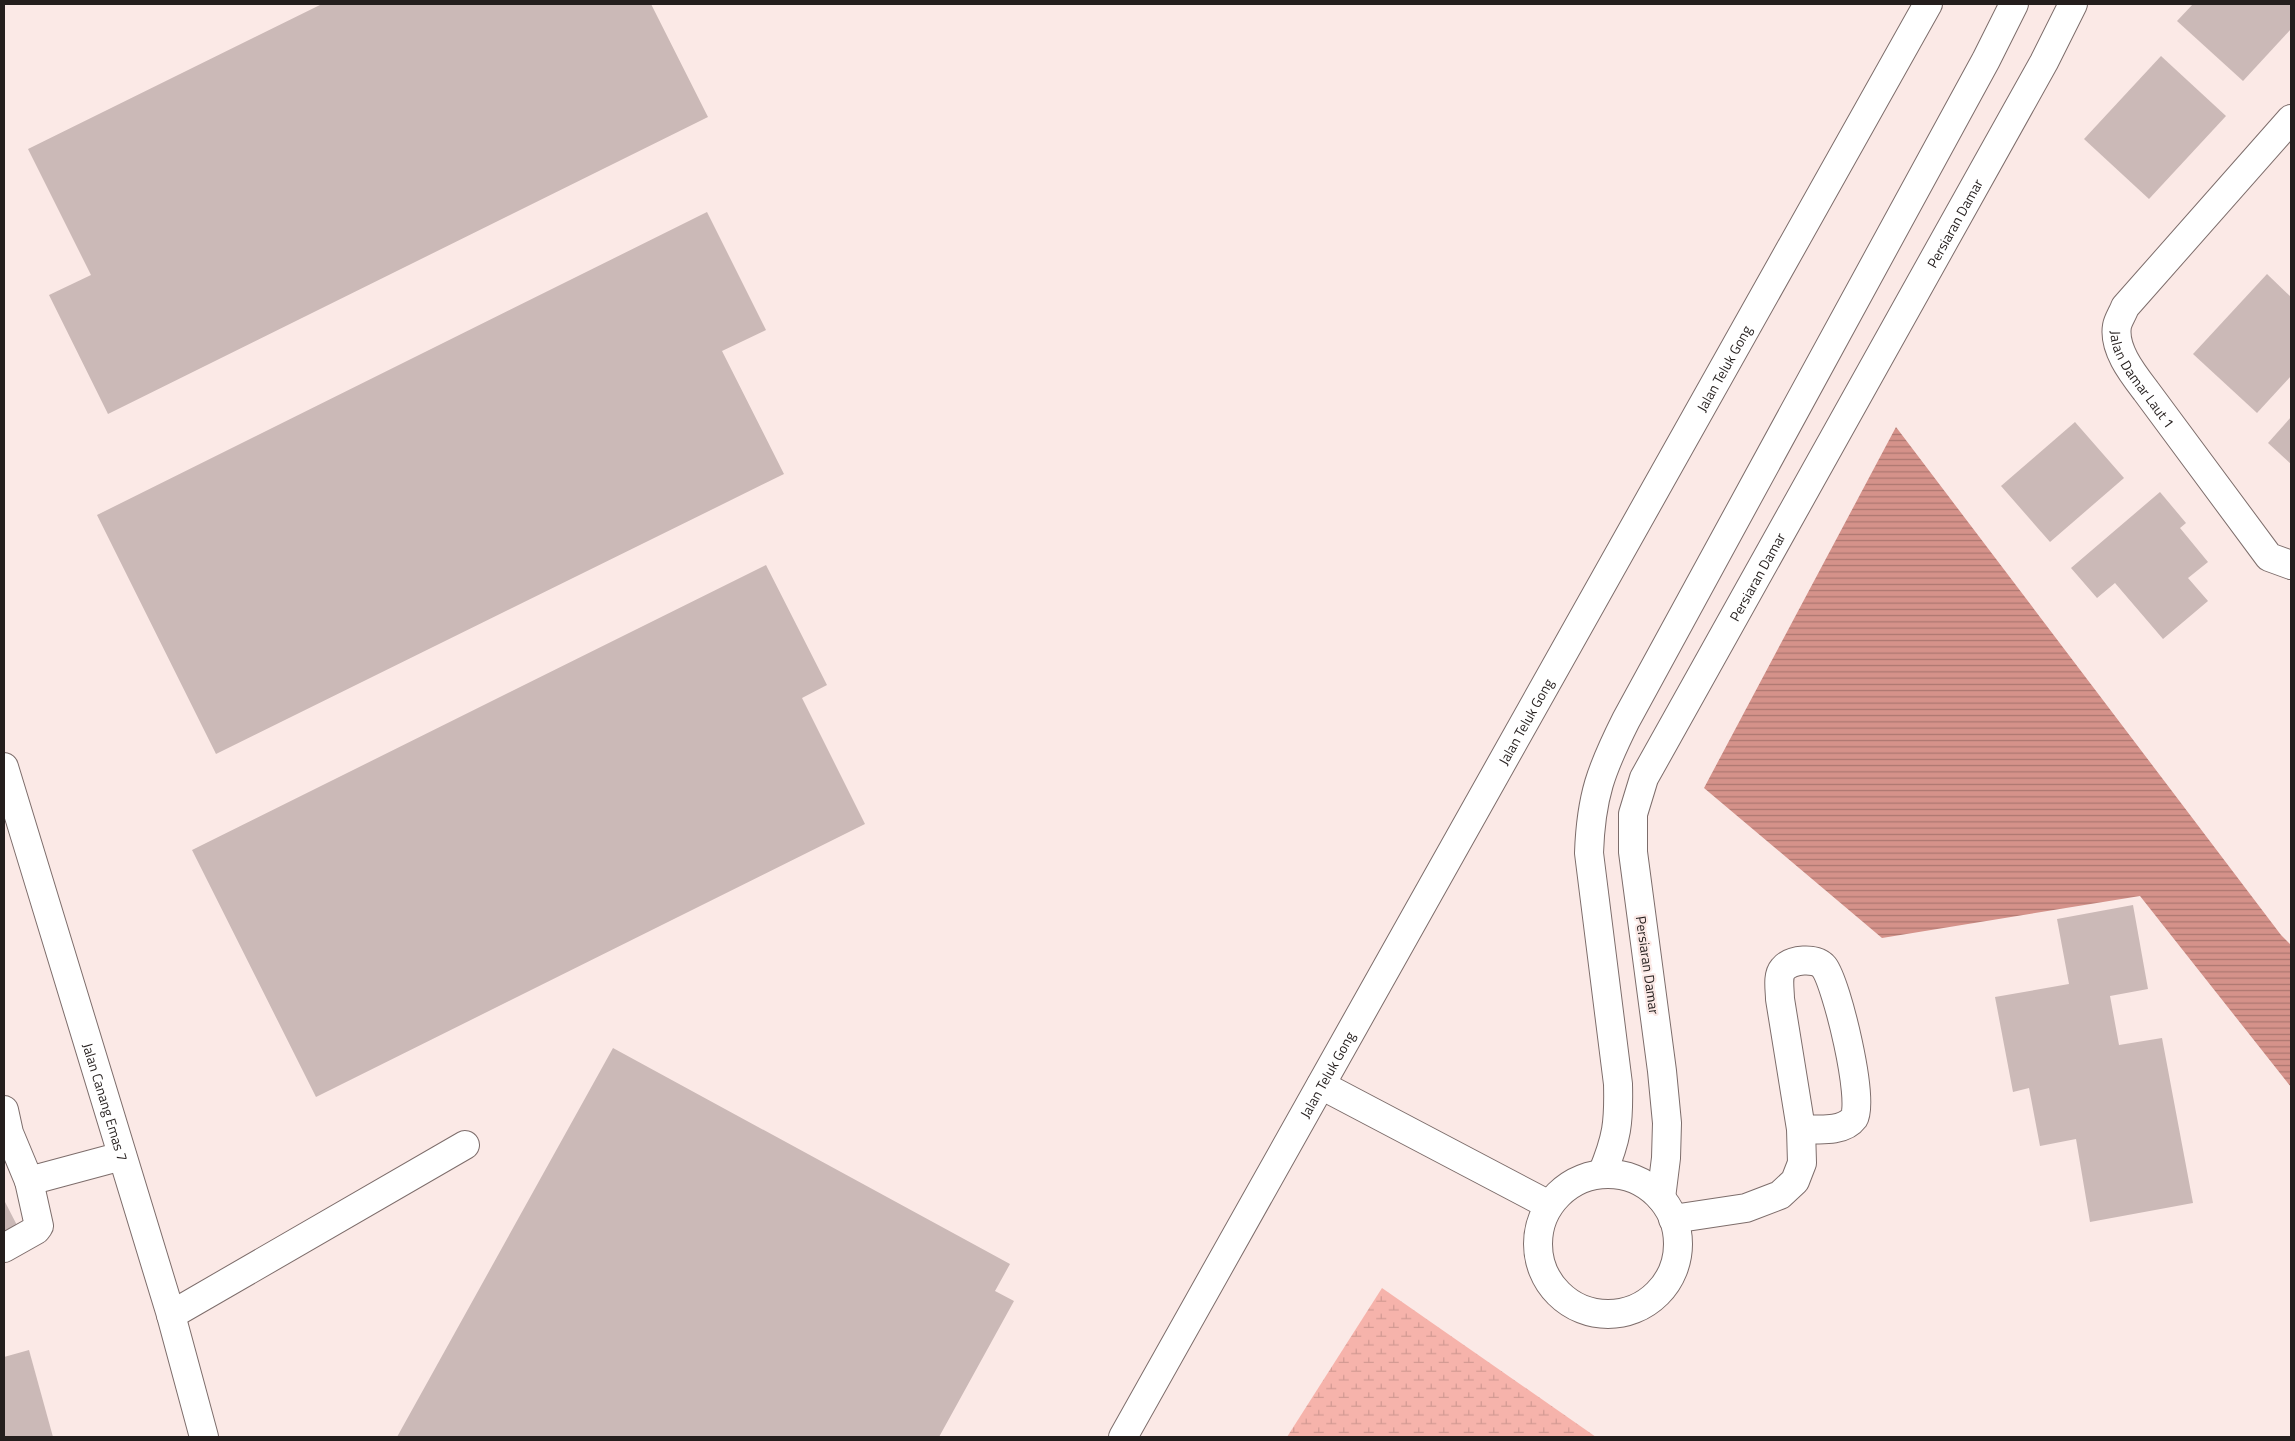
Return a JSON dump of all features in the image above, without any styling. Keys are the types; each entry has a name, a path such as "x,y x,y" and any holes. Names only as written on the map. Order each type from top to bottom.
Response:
{"street":[{"name":"Jalan Teluk Gong","path":"1123,1437 1928,4"},
{"path":"1602,1174 1614,1145 1619,1108 1618,1084 1589,853 1590,818 1596,790 1607,758 1986,60 2014,4"},
{"name":"Persiaran Damar","path":"1667,1208 1667,1123 1662,1071 1633,852 1633,814 1644,778 2044,62 2073,4"},
{"name":"Jalan Damar Laut 1","path":"2291,119 2125,307 2117,326 2118,342 2128,365 2151,399 2269,557 2291,565"},
{"name":"Jalan Canang Emas 7","path":"4,767 171,1314 204,1437"},
{"path":"1667,1208 1746,1208 1780,1195 1795,1181 1802,1162 1801,1129 1780,999 1779,978 1782,970 1790,963 1814,961 1823,966 1834,986 1843,1015 1857,1099 1856,1116 1848,1124 1837,1128 1801,1129"},
{"path":"1321,1085 1549,1205"},
{"path":"4,1110 9,1133 29,1181 39,1226 36,1230 4,1248"},
{"path":"171,1314 465,1145"},
{"path":"29,1181 122,1156"},
{"path":"1602,1174 1623,1176 1642,1183 1667,1208 1678,1242 1675,1266 1663,1287 1646,1302 1624,1312 1600,1313 1576,1307 1558,1293 1544,1274 1537,1251 1540,1227 1549,1205 1564,1190 1582,1179 1602,1174"}],"green space":[{"path":"1382,1288 1596,1437 1287,1437"}],"shaded area":[{"path":"1896,427 2281,935 2291,945 2291,1087 2140,896 1882,938 1704,788"}],"building":[{"path":"322,4 651,4 708,117 108,414 49,295 91,275 28,149"},
{"path":"2193,4 2291,4 2291,29 2243,81 2177,21"},
{"path":"2161,56 2226,116 2149,199 2084,139"},
{"path":"707,212 766,330 722,351 784,474 216,754 97,515"},
{"path":"2267,274 2291,297 2291,376 2257,413 2193,354"},
{"path":"2291,417 2291,464 2268,443"},
{"path":"2075,422 2124,478 2050,542 2001,486"},
{"path":"2160,492 2186,523 2180,528 2208,562 2188,578 2208,601 2163,639 2115,583 2097,598 2071,568"},
{"path":"766,565 827,685 802,698 865,824 316,1097 192,850"},
{"path":"2133,905 2148,989 2110,996 2119,1045 2162,1038 2193,1203 2090,1222 2076,1139 2040,1146 2029,1088 2013,1092 1995,997 2069,984 2057,919"},
{"path":"613,1048 1010,1264 995,1291 1014,1301 939,1437 397,1437"},
{"path":"4,1200 21,1233 4,1243"},
{"path":"29,1350 53,1437 4,1437 4,1357"}]}
